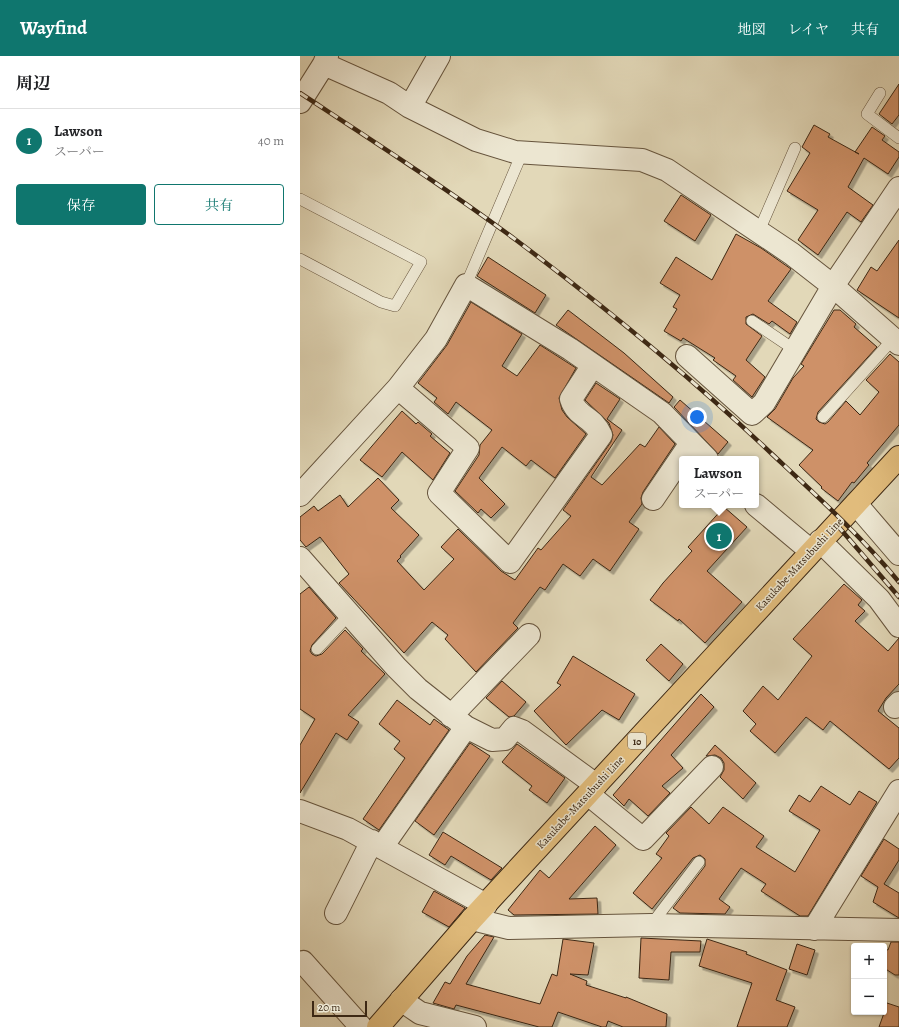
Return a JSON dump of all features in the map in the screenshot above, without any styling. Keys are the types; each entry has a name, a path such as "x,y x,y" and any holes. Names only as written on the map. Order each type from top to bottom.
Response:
{"main road":[{"name":"Kasukabe-Matsubushi Line","path":"378,1027 479,912 592,790 778,581 816,546 899,457"}],"street":[{"path":"410,107 439,56"},
{"path":"300,102 326,60 389,93 410,107 476,140 522,153 642,160 667,170 792,254 833,286 896,341"},
{"path":"687,356 752,414 764,403 833,286 899,188"},
{"path":"300,494 398,388 436,339 466,285 593,365 662,413 704,456"},
{"path":"398,388 468,448 439,493 510,562 601,435 597,426 574,409 571,399 593,365"},
{"path":"682,456 691,443"},
{"path":"653,499 679,461"},
{"path":"856,504 899,554"},
{"path":"759,508 779,532 816,546 879,599 899,626"},
{"path":"300,558 396,668 459,722 492,740 505,739 514,728 522,731 592,790 643,839 712,767"},
{"path":"336,913 377,844 459,722 529,635"},
{"path":"814,929 899,791"},
{"path":"301,815 348,829 377,844 479,912 509,928 651,925 899,930"},
{"path":"300,963 303,962 361,1027"},
{"path":"401,1000 420,1013 475,1027"}],"lane":[{"path":"880,92 867,114 899,138"},
{"path":"759,231 795,148"},
{"path":"466,285 522,153"},
{"path":"300,199 421,262 395,306 381,302 300,259"},
{"path":"752,321 795,350"},
{"path":"824,417 896,341"},
{"path":"317,649 349,615"},
{"path":"651,925 699,862"}],"building":[{"path":"899,84 899,115 892,124 879,114"},
{"path":"814,125 830,134 828,137 855,152 872,127 885,136 882,140 899,152 899,157 888,174 864,158 848,187 873,205 861,222 847,212 818,255 798,240 818,210 787,191 810,153 802,147"},
{"path":"681,195 711,215 695,241 664,221"},
{"path":"736,234 761,248 791,269 768,301 797,322 790,334 772,321 769,324 753,314 746,317 746,324 762,336 746,360 765,377 752,397 733,380 736,376 713,360 715,358 683,338 681,341 664,331 677,309 673,307 680,295 660,283 676,257 712,280"},
{"path":"899,240 899,318 857,290 871,267 877,271"},
{"path":"488,257 546,295 535,313 477,276"},
{"path":"471,302 522,334 502,366 517,376 540,345 576,368 559,398 562,410 567,417 586,434 555,478 531,460 526,466 502,447 479,478 505,504 491,518 481,509 478,513 455,491 479,455 480,445 492,430 456,402 448,414 434,402 437,398 418,383 447,345"},
{"path":"568,310 624,353 673,397 669,403 556,325"},
{"path":"834,310 840,310 856,324 854,327 877,347 818,412 816,419 819,422 825,424 828,422 846,401 860,415 879,392 866,380 890,354 899,362 899,425 867,463 869,465 854,483 852,482 838,501 821,488 822,487 799,465 813,450 767,417 775,409 793,378 804,366 801,364"},
{"path":"596,383 620,399 607,419 622,430 591,477 602,485 640,444 645,447 659,427 675,444 643,492 641,498 642,504 629,522 639,529 610,571 593,559 580,576 563,564 545,590 540,587 513,623 518,628 476,672 445,639 448,635 432,622 404,653 339,583 349,574 320,537 306,547 300,540 300,517 314,506 318,511 340,495 348,507 378,478 399,500 391,508 419,535 397,561 424,590 454,559 441,547 458,529 501,571 515,580 538,548 541,550 571,516 563,510 611,442 613,435 609,423 585,400"},
{"path":"680,400 728,442 718,454 674,407"},
{"path":"402,411 416,424 418,422 432,434 430,436 450,453 433,480 402,452 382,477 360,460"},
{"path":"723,508 725,508 747,527 707,571 742,602 705,643 679,619 678,621 650,600 692,551 688,547"},
{"path":"844,584 862,600 858,605 865,611 855,621 888,651 899,638 899,684 886,698 878,711 899,728 899,758 889,769 830,721 823,730 806,717 775,753 750,731 756,724 743,711 763,686 778,700 812,656 793,639"},
{"path":"309,587 336,618 312,645 310,651 312,654 316,656 322,654 345,630 363,649 361,651 385,674 348,715 359,722 347,740 336,733 300,793 300,745 315,719 300,709 300,594"},
{"path":"661,644 683,664 669,681 646,660"},
{"path":"573,656 635,694 619,720 602,710 566,745 534,711 561,685 557,683"},
{"path":"502,681 526,702 514,716 509,717 486,698"},
{"path":"701,694 714,707 671,755 683,768 662,786 670,793 648,816 629,799 624,806 613,795"},
{"path":"397,700 430,725 434,719 449,730 379,830 363,819 405,758 394,749 400,741 379,724"},
{"path":"470,743 490,756 434,835 415,821"},
{"path":"517,744 565,778 547,803 529,790 532,786 502,762"},
{"path":"715,745 756,783 743,799 720,777 724,770 724,763 721,758 715,755 706,756"},
{"path":"821,786 850,805 859,791 877,802 808,916 800,916 761,891 766,884 741,868 719,899 730,907 725,914 680,913 673,908 705,866 705,859 700,855 693,858 652,909 633,893 662,858 656,854 669,836 666,833 691,807 709,824 723,807 764,836 756,847 795,872 820,830 789,811 799,795 810,802"},
{"path":"595,826 616,845 569,899 597,898 598,914 514,915 508,910 540,870 549,878"},
{"path":"443,832 502,868 491,880 451,856 445,865 429,855"},
{"path":"884,839 899,849 899,860 884,884 899,893 899,918 873,902 878,887 861,876"},
{"path":"434,891 465,908 449,927 422,912"},
{"path":"485,935 494,937 466,984 540,1004 552,974 557,976 563,939 594,943 588,975 570,974 587,981 586,985 626,997 667,1014 666,1027 623,1027 608,1021 606,1027 602,1027 558,1012 552,1027 539,1027 456,1005 454,1009 433,1003 445,982 450,984 467,956"},
{"path":"641,938 701,941 700,952 671,952 669,980 639,978"},
{"path":"707,939 747,952 746,954 787,970 776,1000 795,1007 787,1027 737,1027 752,983 699,966"},
{"path":"891,942 899,942 899,975 895,975 887,970 888,950"},
{"path":"797,944 815,950 807,975 789,969"},
{"path":"887,1003 899,1007 899,1027 879,1027 883,1015 887,1015"}],"railway":[{"path":"300,93 490,221 615,317 680,371 742,426 854,532 899,582"},
{"path":"837,525 899,597"}],"place":[{"name":"Lawson","path":"719,536"}]}
